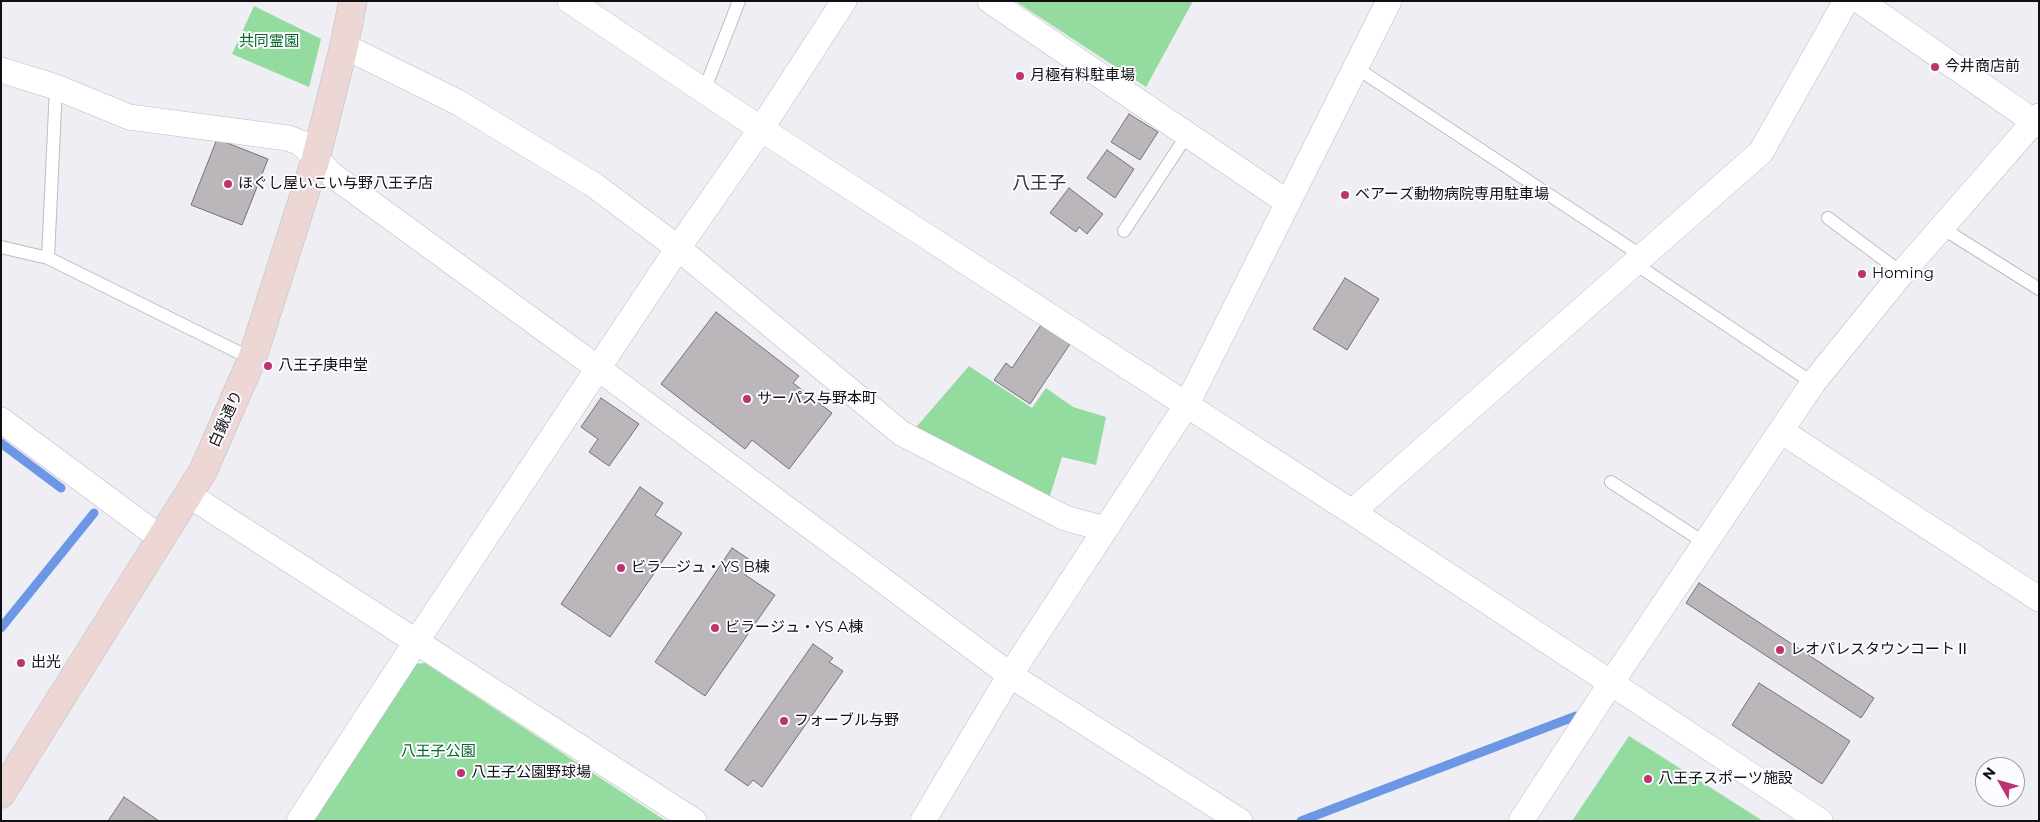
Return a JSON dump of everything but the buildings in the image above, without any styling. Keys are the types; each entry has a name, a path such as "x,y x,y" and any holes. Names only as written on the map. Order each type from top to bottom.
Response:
{"street":[{"name":"白鍬通り","path":"1,794 203,471 252,359 316,158 344,46 353,1"},
{"path":"570,1 760,129 1352,512 1820,821"},
{"path":"299,821 416,642 844,1"},
{"path":"990,1 1287,202"},
{"path":"923,821 1010,675 1186,406 1389,1"},
{"path":"1352,512 1761,152 1846,1"},
{"path":"1522,821 1611,683 1813,383 1902,273 2037,121 1860,1"},
{"path":"344,46 459,103 594,185 678,248 901,433 1065,518 1105,529"},
{"path":"1,70 56,87 129,117 295,139 301,142 331,174 599,369 1010,675 1240,821"},
{"path":"1,420 162,539"},
{"path":"1781,431 2039,599"},
{"path":"189,495 694,821"}],"lane":[{"path":"704,91 739,1"},
{"path":"1355,67 1638,259 1813,383"},
{"path":"48,258 56,87"},
{"path":"1124,231 1187,135"},
{"path":"1828,218 1902,273"},
{"path":"1942,228 2039,289"},
{"path":"1,247 48,258 252,359"},
{"path":"1610,482 1705,543"}],"green space":[{"path":"1015,1 1193,1 1146,87"},
{"name":"共同霊園","path":"254,6 321,39 309,87 232,54"},
{"path":"969,366 1032,408 1046,388 1073,407 1106,417 1096,465 1062,457 1048,502 912,432"},
{"name":"八王子公園","path":"425,663 666,821 311,821 415,664"},
{"name":"八王子スポーツ施設","path":"1629,736 1763,821 1572,821"}],"waterway":[{"path":"1,443 61,488"},
{"path":"1,628 94,513"},
{"path":"1301,821 1576,716"}],"place":[{"name":"今井商店前","path":"1935,67"},
{"name":"月極有料駐車場","path":"1020,76"},
{"name":"ほぐし屋いこい与野八王子店","path":"228,184"},
{"name":"ベアーズ動物病院専用駐車場","path":"1345,195"},
{"name":"Homing","path":"1862,274"},
{"name":"八王子庚申堂","path":"268,366"},
{"name":"サーパス与野本町","path":"747,399"},
{"name":"ビラ―ジュ・YS B棟","path":"621,568"},
{"name":"ビラージュ・YS A棟","path":"715,628"},
{"name":"レオパレスタウンコートⅡ","path":"1780,650"},
{"name":"出光","path":"21,663"},
{"name":"フォーブル与野","path":"784,721"},
{"name":"八王子公園野球場","path":"461,773"},
{"name":"八王子スポーツ施設","path":"1648,779"}],"district":[{"name":"八王子","path":"1039,184"}]}
